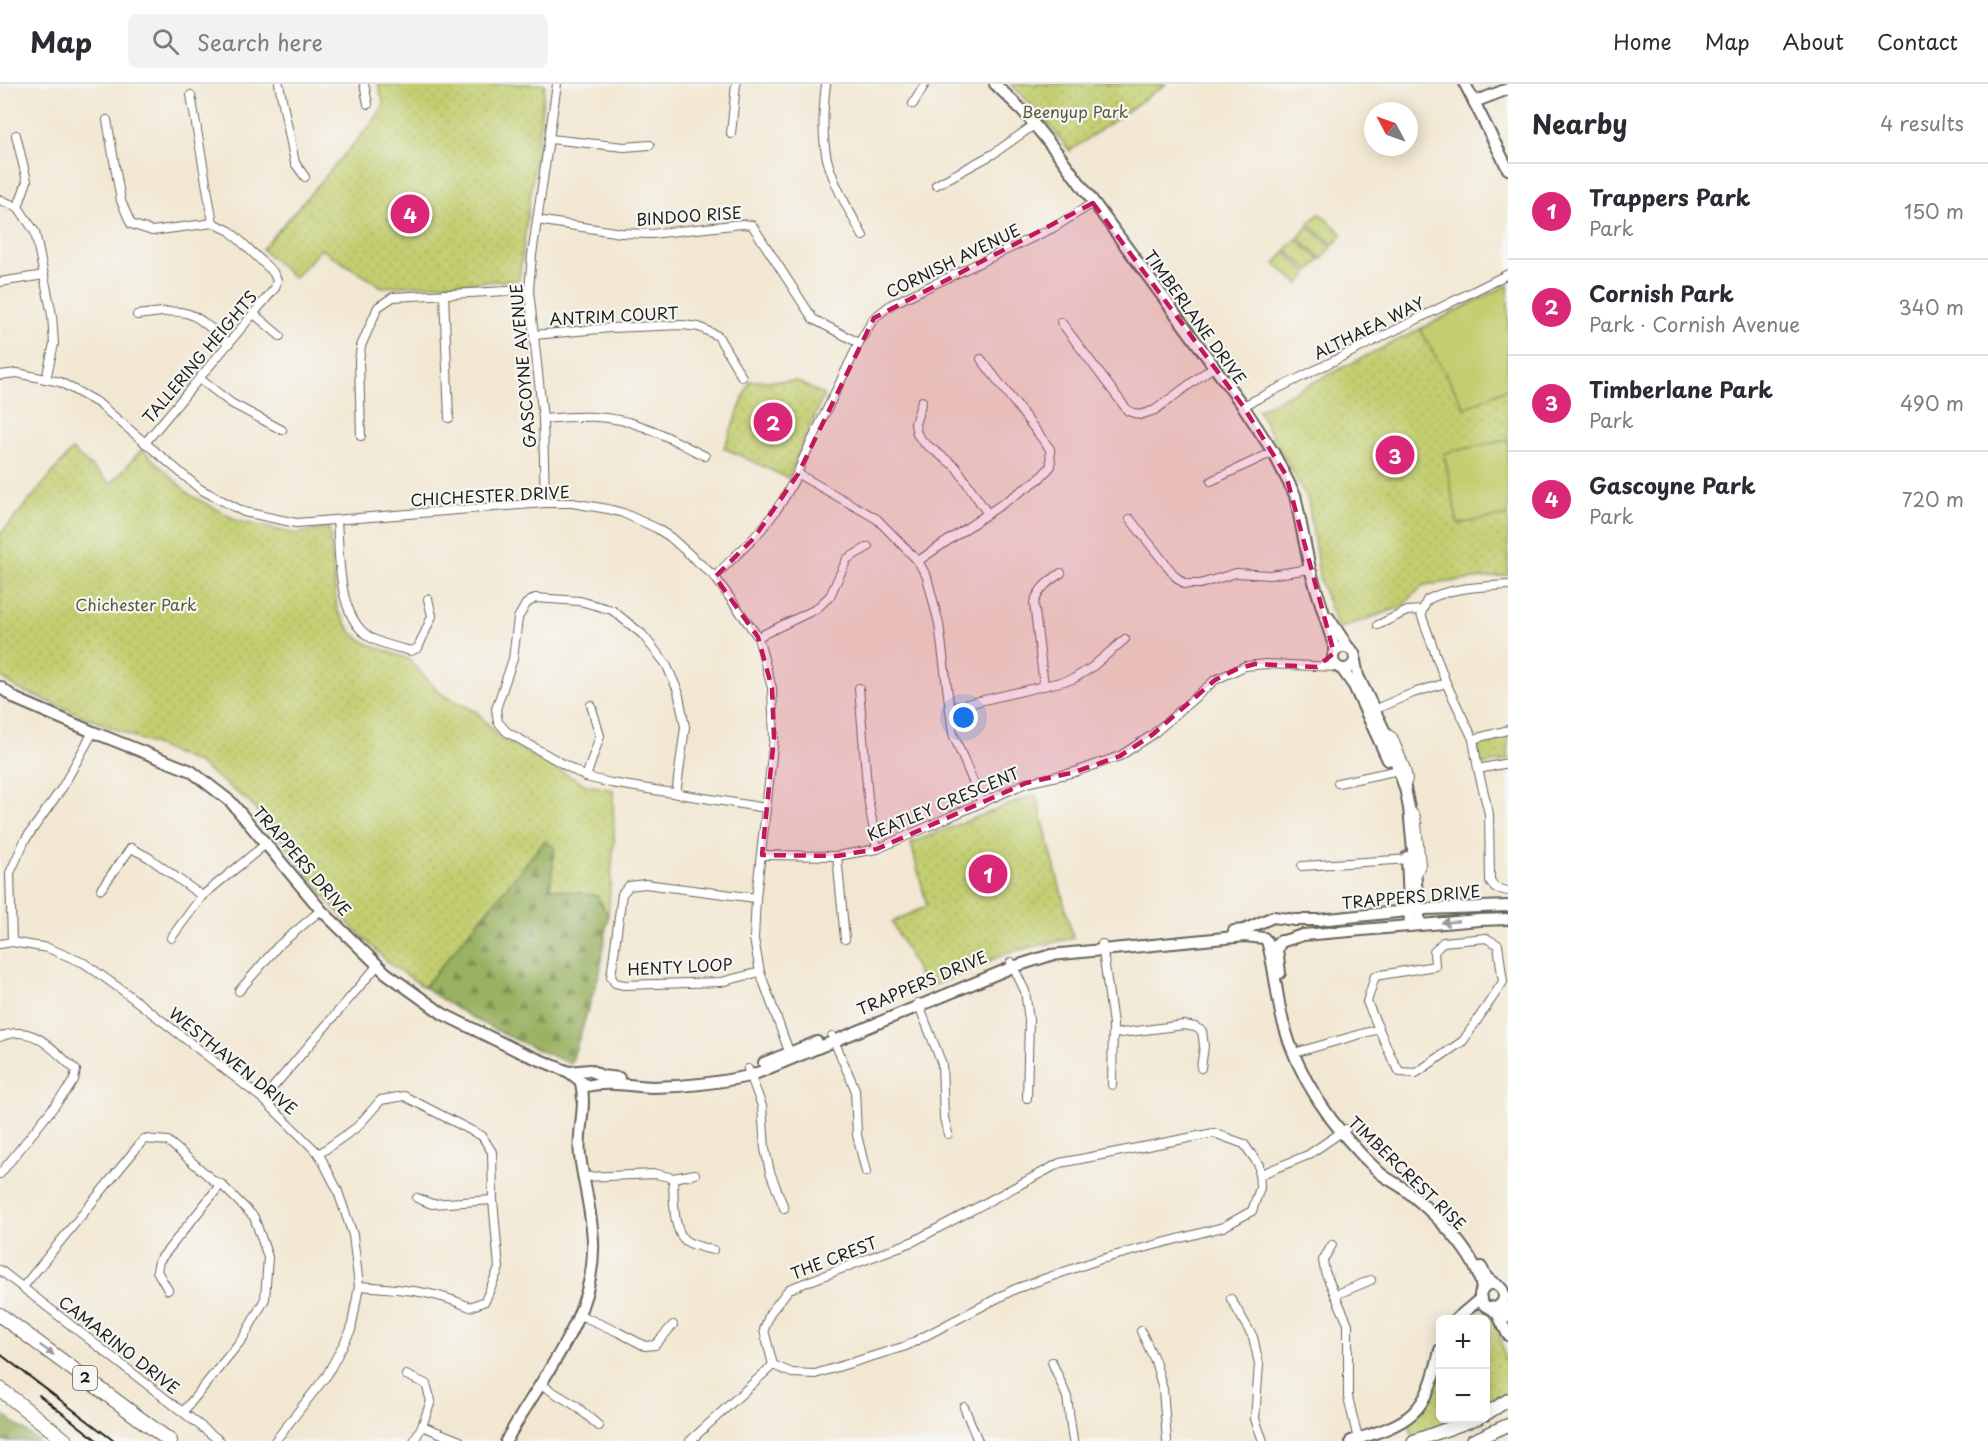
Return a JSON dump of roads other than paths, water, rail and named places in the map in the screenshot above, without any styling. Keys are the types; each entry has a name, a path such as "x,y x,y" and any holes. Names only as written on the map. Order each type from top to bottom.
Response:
{"highway":[{"name":"2","path":"0,1315 170,1441"},
{"path":"0,1389 66,1441"}],"main road":[{"path":"1490,1411 1508,1400"},
{"path":"1490,1413 1508,1406"},
{"path":"1414,1441 1464,1423"},
{"path":"1472,1441 1508,1425"}],"street":[{"path":"279,84 295,163 305,177"},
{"path":"363,84 368,104"},
{"name":"GASCOYNE AVENUE","path":"545,503 543,419 529,290 557,84"},
{"path":"730,134 736,84"},
{"path":"826,84 824,99 827,158 833,177 863,236"},
{"path":"913,104 925,84"},
{"name":"TIMBERLANE DRIVE","path":"994,84 1034,125 1059,155 1243,406 1273,452 1295,495 1310,569 1334,645 1333,655"},
{"path":"1465,84 1508,156"},
{"path":"1472,84 1478,104 1508,169"},
{"path":"1478,104 1508,89"},
{"path":"107,120 121,201 131,224 152,231 213,223 191,95"},
{"path":"1478,104 1508,95"},
{"path":"936,185 985,159 1034,125"},
{"path":"16,135 27,181 18,207"},
{"path":"550,139 624,147 650,146"},
{"path":"0,200 18,207 34,232 52,315 54,344 46,379"},
{"name":"CORNISH AVENUE","path":"715,577 753,538 780,505 798,474 859,343 874,318 892,304 1053,228 1093,203"},
{"name":"BINDOO RISE","path":"537,220 621,234 651,234 742,224 752,225 813,319 859,343"},
{"name":"TALLERING HEIGHTS","path":"146,442 275,288 276,275 230,231 213,223"},
{"name":"ALTHAEA WAY","path":"1243,406 1508,274"},
{"path":"0,282 44,275"},
{"path":"361,436 360,353 367,330 378,307 393,297 529,290"},
{"path":"444,294 449,418"},
{"path":"137,315 171,311 190,314 200,319 229,344"},
{"path":"254,314 280,336"},
{"path":"1060,322 1128,411 1140,415 1155,410 1213,367"},
{"name":"ANTRIM COURT","path":"534,335 610,328 682,325 699,327 718,336 742,377"},
{"path":"918,561 1039,479 1051,466 1050,449 981,359"},
{"name":"CHICHESTER DRIVE","path":"0,375 17,373 60,382 98,403 200,489 244,512 296,524 545,503 593,506 623,513 643,521 670,537 715,577 758,637 772,688 774,738 756,898 754,939 760,972 791,1056"},
{"path":"200,379 231,403 282,430"},
{"path":"922,401 915,424 917,434 923,442 956,467 988,513"},
{"path":"543,419 584,416 609,418 641,426 705,456"},
{"path":"1211,481 1273,452"},
{"path":"798,474 877,519 918,561 927,577 939,624 953,734 982,803"},
{"path":"1130,519 1175,576 1185,584 1200,584 1236,573 1270,575 1310,569"},
{"path":"337,520 342,586 346,606 359,627 373,640 411,651 418,648 432,616 428,599"},
{"path":"758,637 816,609 830,596 847,559 868,546"},
{"path":"1044,686 1034,603 1037,593 1045,584 1061,573"},
{"path":"1508,585 1471,588 1438,595 1427,600 1421,610 1423,622 1446,683 1473,739 1489,814 1490,881 1495,888 1508,891"},
{"name":"TIMBERLANE DRIVE","path":"1318,596 1348,647"},
{"path":"676,794 685,727 678,691 666,664 642,634 612,610 580,601 535,598 526,604 518,618 513,659 496,709 498,722 507,732 586,777 611,783 676,794 766,808"},
{"path":"1378,625 1407,611 1421,610"},
{"path":"950,708 1073,679 1091,668 1125,639"},
{"path":"1317,667 1341,647 1348,647 1353,651 1358,676 1370,711 1404,788 1408,808 1415,925"},
{"path":"1333,655 1385,732 1396,771 1416,880"},
{"path":"1340,668 1348,668 1355,661"},
{"name":"KEATLEY CRESCENT","path":"762,855 837,856 877,849 1026,783 1075,772 1120,756 1152,735 1215,680 1237,669 1255,664 1340,668"},
{"path":"1370,711 1413,693 1446,683"},
{"name":"TRAPPERS DRIVE","path":"0,687 16,699 191,771 231,802 321,910 378,966 442,1014 587,1081 601,1076 643,1081 682,1081 749,1073 1048,950 1245,936 1265,940"},
{"path":"859,688 868,798 877,849"},
{"path":"586,777 600,736 591,705"},
{"path":"1473,739 1508,730"},
{"path":"12,942 10,873 25,840 62,788 93,732"},
{"path":"1385,732 1393,737 1406,769 1408,778 1404,788"},
{"path":"1478,769 1508,763"},
{"path":"1338,783 1396,771"},
{"path":"1408,808 1416,817 1421,865 1417,873 1414,911"},
{"path":"171,938 202,896 267,843"},
{"path":"100,889 130,848 148,857 202,896"},
{"path":"837,856 845,939"},
{"path":"1302,866 1411,859"},
{"name":"HENTY LOOP","path":"756,898 645,884 629,886 622,894 610,976 615,983 624,985 721,982 760,972"},
{"name":"TRAPPERS DRIVE","path":"1281,919 1319,920 1414,911 1508,906"},
{"path":"238,991 278,946 321,910"},
{"path":"1273,917 1281,919 1286,925 1286,937 1275,943 1265,940 1261,929 1265,921 1273,917"},
{"name":"TRAPPERS DRIVE","path":"1281,941 1303,935 1508,919"},
{"name":"TRAPPERS DRIVE","path":"1102,947 1244,930 1265,921"},
{"path":"1486,938 1498,945 1503,982 1463,1041 1416,1073 1400,1072 1379,1029 1367,1002 1375,975 1435,966 1434,952 1443,942 1486,938"},
{"name":"TIMBERCREST RISE","path":"1265,940 1281,1013 1307,1081 1343,1131 1382,1174 1402,1188 1446,1227 1463,1249 1481,1280 1485,1300 1498,1315 1508,1335"},
{"name":"TIMBERCREST RISE","path":"1281,941 1277,950 1282,990 1297,1052"},
{"name":"WESTHAVEN DRIVE","path":"0,944 12,942 48,948 84,963 263,1099 319,1154 337,1189 353,1235 359,1286 351,1330 327,1375 275,1441"},
{"path":"1102,947 1113,1034 1112,1085"},
{"path":"1012,965 1025,991 1029,1020 1027,1098"},
{"path":"263,1099 378,966"},
{"path":"918,1004 942,1064 944,1118 948,1134"},
{"path":"1113,1034 1184,1025 1195,1027 1202,1031 1204,1047 1201,1068"},
{"path":"1297,1052 1379,1029"},
{"path":"0,1036 11,1032 30,1034 50,1046 76,1070 74,1080 68,1089 0,1174"},
{"path":"833,1039 855,1089 857,1134 866,1172"},
{"path":"749,1073 762,1106 765,1149 770,1172 784,1208"},
{"path":"506,1441 580,1315 588,1290 593,1244 591,1210 580,1154 587,1081"},
{"path":"319,1154 357,1127 381,1100 404,1096 482,1136 492,1152 493,1200 499,1268 485,1301 470,1307 452,1298 422,1290 359,1286"},
{"path":"690,1441 773,1365 792,1373 815,1374 906,1346 1026,1285 1098,1260 1224,1227 1252,1211 1260,1188 1259,1175 1308,1155 1343,1131"},
{"name":"TIMBERCREST RISE","path":"1343,1131 1386,1170 1406,1183 1451,1222 1469,1246 1487,1278 1495,1284"},
{"name":"THE CREST","path":"773,1365 764,1330 770,1313 789,1289 914,1241 1060,1163 1214,1133 1244,1144 1259,1165 1259,1175"},
{"path":"23,1287 144,1139 168,1141 214,1181 221,1184 254,1217 268,1257 265,1299 243,1338 183,1412"},
{"path":"584,1177 656,1174 673,1178 695,1174"},
{"path":"673,1178 677,1226 683,1238 688,1243 713,1250"},
{"path":"168,1290 157,1271 159,1261 221,1184"},
{"path":"417,1198 432,1204 493,1200"},
{"path":"1332,1245 1323,1260 1325,1272 1348,1324 1347,1386 1354,1440 1392,1427 1414,1411 1427,1396 1436,1368"},
{"name":"CAMARINO DRIVE","path":"0,1270 220,1441"},
{"path":"1335,1295 1371,1280"},
{"path":"1485,1300 1487,1285 1495,1284 1502,1289 1504,1309 1508,1317"},
{"path":"1231,1299 1253,1337 1259,1365 1255,1419 1263,1441"},
{"path":"1485,1300 1498,1306 1503,1301"},
{"path":"1461,1315 1485,1300"},
{"path":"580,1315 645,1346 655,1345 673,1325"},
{"path":"1141,1331 1155,1361 1163,1389 1167,1441"},
{"path":"1052,1362 1067,1397 1073,1441"},
{"path":"406,1375 426,1384 431,1401 414,1441"},
{"path":"540,1384 576,1406 599,1425"},
{"path":"964,1407 978,1441"},
{"path":"422,1426 460,1441"}],"railway":[{"path":"0,1354 114,1441"},
{"path":"39,1395 98,1441"}],"place":[{"name":"Gascoyne Park","path":"410,214"},
{"name":"Cornish Park","path":"773,422"},
{"name":"Timberlane Park","path":"1395,455"},
{"name":"Trappers Park","path":"988,874"}],"park label":[{"name":"Beenyup Park","path":"1075,112"},
{"name":"Chichester Park","path":"136,605"}]}
